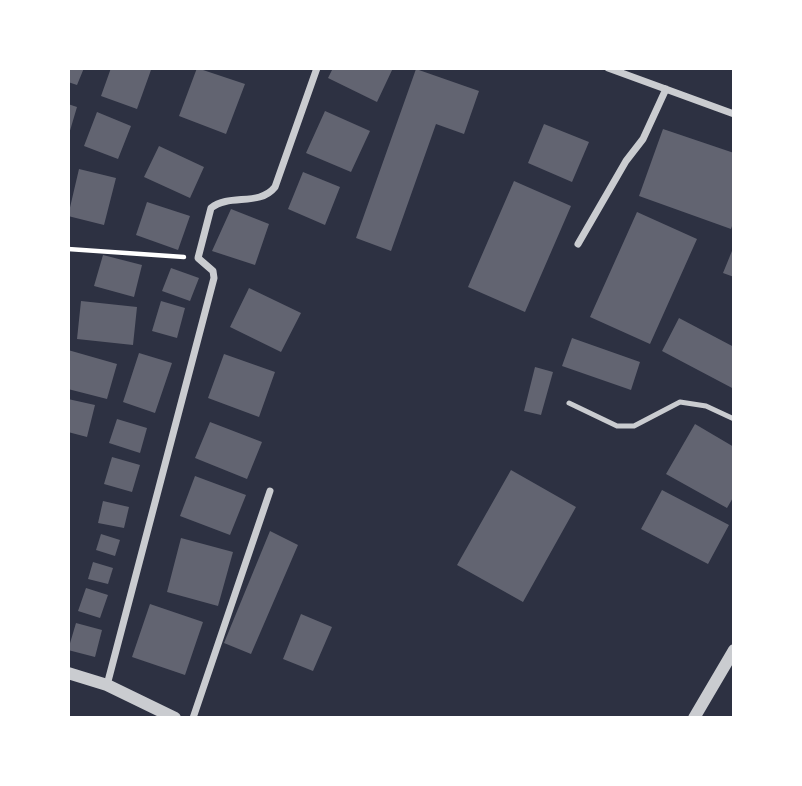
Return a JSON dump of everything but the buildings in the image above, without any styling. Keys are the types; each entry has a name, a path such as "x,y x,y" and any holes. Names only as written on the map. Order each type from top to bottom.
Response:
{"street":[{"path":"107,685 214,278 213,271 198,258 211,208 227,200 262,197 275,187 317,68"},
{"path":"608,68 734,114"},
{"path":"578,244 618,173 643,139 666,89"},
{"path":"193,718 270,491"},
{"path":"694,718 734,650"},
{"path":"68,673 107,685 175,718"}],"lane":[{"path":"569,403 617,426 634,426 680,402 706,406 734,419"}],"path":[{"path":"68,248 198,258"}]}
